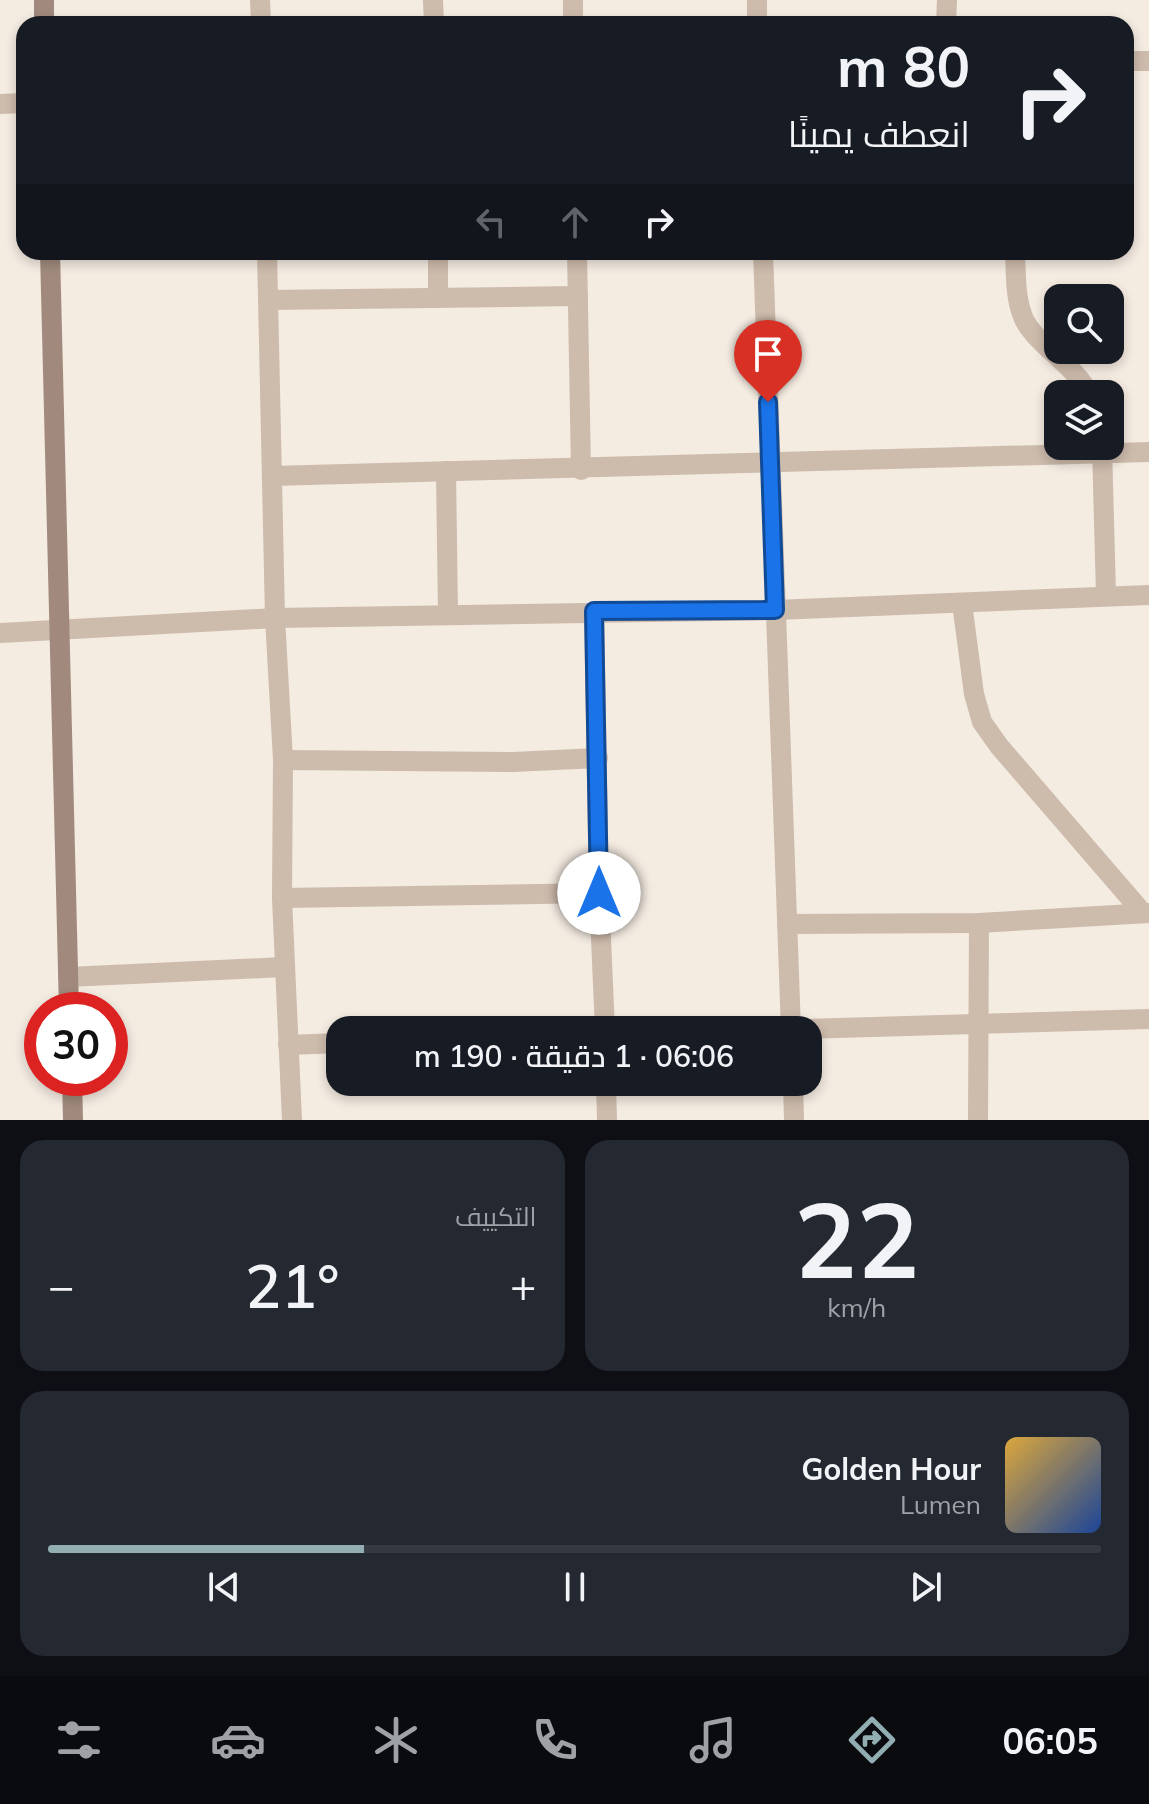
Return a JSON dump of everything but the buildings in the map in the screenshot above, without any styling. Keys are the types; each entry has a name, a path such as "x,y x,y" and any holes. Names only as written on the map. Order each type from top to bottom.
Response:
{"main road":[{"path":"50,260 68,992"},
{"path":"72,1096 73,1120"}],"street":[{"path":"267,260 275,618 283,760 282,898 292,1120"},
{"path":"438,260 438,298"},
{"path":"577,260 581,470"},
{"path":"763,260 790,1016"},
{"path":"1016,260 1022,316 1031,330 1082,380"},
{"path":"268,300 578,296"},
{"path":"1124,451 1149,452"},
{"path":"272,476 581,470 1044,452"},
{"path":"1103,460 1106,595"},
{"path":"446,471 448,615"},
{"path":"0,633 275,618 775,610 1149,595"},
{"path":"962,603 974,694 982,722 999,746 1146,913"},
{"path":"594,611 604,1016"},
{"path":"283,760 513,762 598,758"},
{"path":"282,898 599,893"},
{"path":"787,924 979,923 1146,913"},
{"path":"978,1120 979,923"},
{"path":"68,977 284,967"},
{"path":"822,1029 1149,1019"},
{"path":"288,1045 326,1044"},
{"path":"606,1096 607,1120"},
{"path":"793,1096 794,1120"}],"route":[{"path":"599,893 594,611 775,610 768,402"}]}
